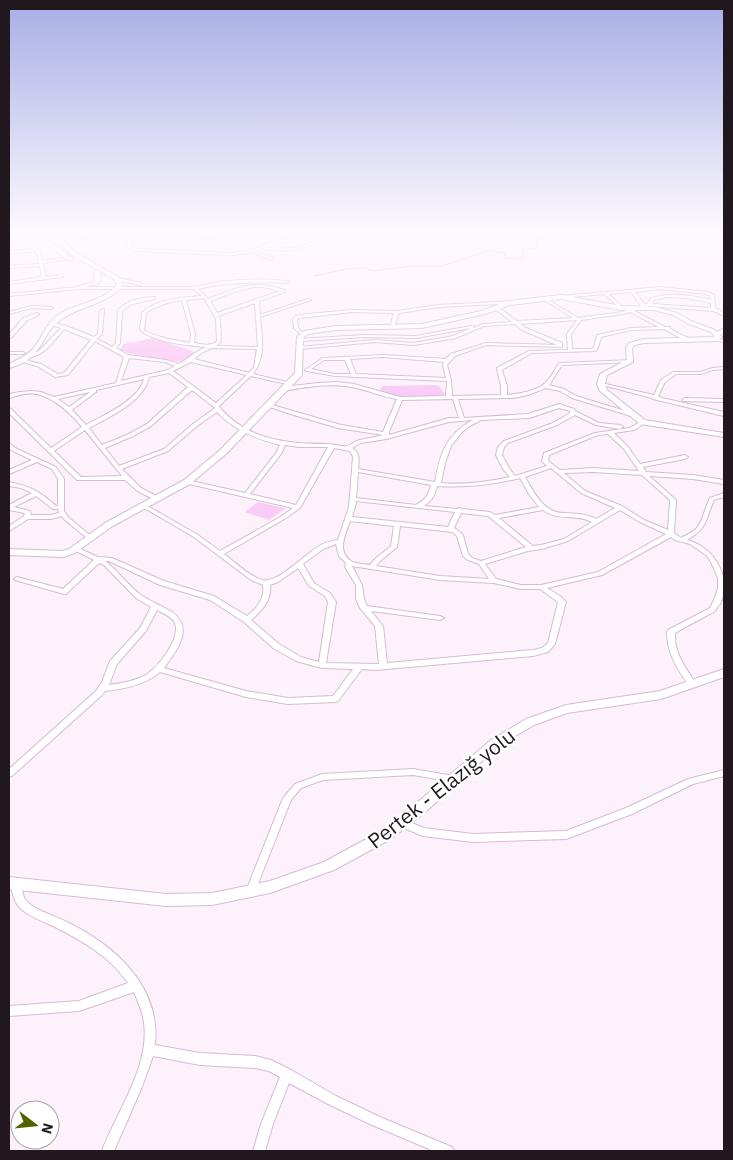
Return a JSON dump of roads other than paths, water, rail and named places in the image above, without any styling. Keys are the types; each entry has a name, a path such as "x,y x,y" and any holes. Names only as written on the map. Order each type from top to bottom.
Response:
{"main road":[{"path":"78,288 85,286"},
{"path":"9,362 24,357 41,327 48,320 85,298 111,287"},
{"path":"9,366 36,349 52,323 69,311 112,293 120,287"},
{"path":"78,288 87,292 85,298"},
{"path":"9,552 63,554 76,549 108,525 187,482 223,452 242,430 304,370 300,340 351,327 422,326 450,321 513,302 561,297 621,308 646,306 675,314 719,334"},
{"path":"719,334 690,341 633,342 629,346 631,361 628,365 607,372 602,378 601,384 607,395 633,415 640,424 724,436"},
{"name":"Pertek - Elazığ yolu","path":"13,884 166,900 212,899 251,892 329,866 367,846 402,823 495,743 510,733 547,715 586,705 661,695 724,673"}],"street":[{"path":"10,295 78,288 195,288 204,286"},
{"path":"250,286 206,299 160,304 146,311 142,330 150,336 192,344 234,348 260,348"},
{"path":"216,315 284,291 268,286"},
{"path":"53,399 170,371 190,360 201,351 214,346 219,341 219,324 206,299 195,288"},
{"path":"561,297 660,288 704,292 713,296 715,310"},
{"path":"632,291 646,306"},
{"path":"606,293 621,308"},
{"path":"646,306 652,299 661,297 689,297 713,302"},
{"path":"112,349 118,343 120,312 122,308 133,302 154,298"},
{"path":"545,299 577,318"},
{"path":"184,300 193,334 192,344"},
{"path":"257,317 309,300"},
{"path":"119,468 166,450 217,408 250,375 256,367 260,348 257,301"},
{"path":"513,302 439,306 397,312 352,311 298,316 295,320 300,340 365,336 416,337 477,326 516,324 631,311 646,306 715,310 724,314"},
{"path":"9,313 37,307 51,308"},
{"path":"496,308 516,324 537,336 569,348"},
{"path":"9,352 24,357 57,376 64,375 100,334 102,310"},
{"path":"631,311 668,328 690,341"},
{"path":"392,327 397,312"},
{"path":"9,337 26,319 37,314"},
{"path":"569,348 569,334 578,323 577,318"},
{"path":"52,323 94,339 126,356 166,361 179,366"},
{"path":"24,357 41,352 64,327"},
{"path":"462,419 452,397 445,365 453,355 482,344 516,344 593,350 596,348 599,336 640,328 668,328"},
{"path":"719,334 724,341"},
{"path":"504,395 504,386 499,369 531,352 569,348"},
{"path":"118,383 126,356"},
{"path":"304,370 323,360 347,358 383,356 447,361"},
{"path":"347,358 354,376"},
{"path":"190,360 286,386 344,384 400,399 526,394 546,386 561,364 631,361"},
{"path":"655,398 664,381 674,373 695,374 724,368"},
{"path":"304,370 336,375 449,380"},
{"path":"170,371 192,387 242,430 283,443 350,446 428,425 462,419 529,416 559,406 568,408 592,421 610,427 640,424"},
{"path":"51,451 130,402 147,382 147,376"},
{"path":"601,384 724,414"},
{"path":"546,386 562,390 574,397 633,415"},
{"path":"102,447 127,437 154,422 177,398 192,387"},
{"path":"69,410 97,389"},
{"path":"9,396 22,392 37,392 53,399 69,410 139,490 156,498"},
{"path":"655,398 724,401"},
{"path":"386,436 400,399"},
{"path":"267,405 321,422 386,436"},
{"path":"9,410 79,478 128,478"},
{"path":"514,477 506,469 498,455 501,447 506,442 555,424 573,414 573,412"},
{"path":"416,507 426,503 432,496 443,455 451,440 470,423 481,418"},
{"path":"640,424 632,429 597,434 546,454 545,460 583,492 620,507 642,521 671,534 677,539 684,540 708,554 721,578 719,598 713,609 671,632 670,642 676,662 693,685"},
{"path":"353,429 355,434 350,446 356,458 352,499 348,519 340,541 340,552 350,564 440,578 494,581 521,587 540,587 600,574 671,534"},
{"path":"609,432 626,448 644,474 673,500 671,534"},
{"path":"247,494 279,453 283,443"},
{"path":"9,445 54,468 61,479 61,507 63,514 90,538"},
{"path":"219,554 298,507 332,446"},
{"path":"640,466 685,457"},
{"path":"9,472 37,460"},
{"path":"355,470 383,473 436,484 462,486 514,477 552,466"},
{"path":"559,472 584,470 699,478 724,482"},
{"path":"521,475 544,508 551,514 559,516 574,513 595,521"},
{"path":"187,482 298,507"},
{"path":"9,484 37,493 55,508 61,507"},
{"path":"9,508 37,493"},
{"path":"684,540 698,532 706,518 712,499 724,495"},
{"path":"352,499 416,507 483,512 495,517 531,548"},
{"path":"142,506 182,528 253,579 266,583 273,582 327,544 340,541"},
{"path":"481,564 531,548 566,540 620,507"},
{"path":"9,508 28,512 27,516"},
{"path":"495,517 544,508"},
{"path":"450,529 459,510"},
{"path":"9,529 27,516 51,517 63,514"},
{"path":"348,519 450,529 460,534 465,555 481,564 494,581"},
{"path":"372,568 377,560 394,547 397,524"},
{"path":"76,549 106,564 138,596 175,616 181,626 179,639 153,674 120,687 102,688"},
{"path":"17,579 64,592 99,559 110,560 162,583 212,598 247,620 283,649 299,659 322,665 359,667 514,656 545,650 550,644 562,602 540,587"},
{"path":"299,563 312,584 328,595 332,602 322,665"},
{"path":"350,564 348,567 359,585 360,598 364,608 379,626 383,666"},
{"path":"247,620 264,602 267,594 266,583"},
{"path":"9,774 72,719 102,688 113,663 142,629 155,606"},
{"path":"364,608 440,618"},
{"path":"158,669 246,694 288,701 335,699 359,667"},
{"path":"402,823 423,832 473,838 566,835 629,811 691,780 723,770"},
{"path":"251,892 287,798 298,786 322,777 413,772 454,779"},
{"path":"13,884 20,901 27,908 91,942 120,965 135,986 150,1013 152,1028 149,1050 108,1151"},
{"path":"9,1011 79,1006 135,986"},
{"path":"149,1050 200,1059 255,1062 287,1074 332,1100 367,1117 448,1151"},
{"path":"259,1151 266,1124 287,1074"}]}
